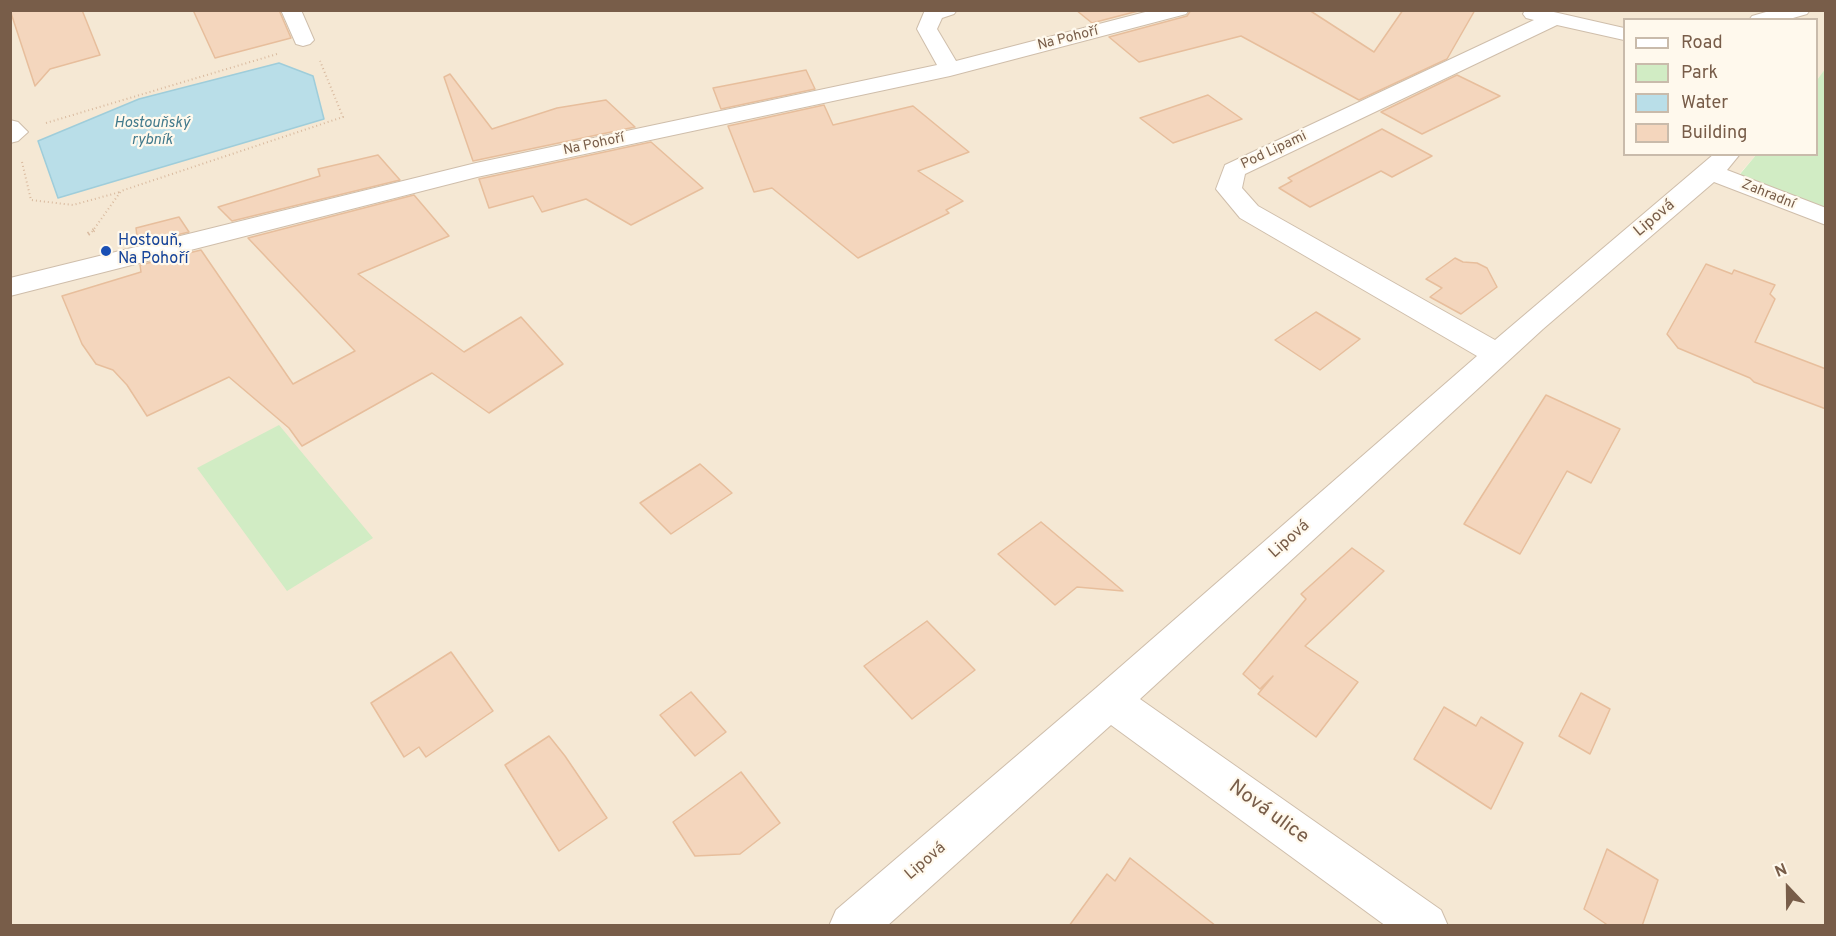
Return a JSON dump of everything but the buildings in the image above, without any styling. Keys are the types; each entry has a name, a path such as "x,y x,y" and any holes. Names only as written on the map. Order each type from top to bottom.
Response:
{"street":[{"path":"291,10 304,42"},
{"path":"947,10 933,14 927,29 950,69"},
{"name":"Na Pohoří","path":"10,287 476,170 950,69 1179,10"},
{"path":"1520,10 1623,34"},
{"path":"1767,18 1800,10"},
{"name":"Pod Lipami","path":"1497,354 1249,212 1229,189 1234,170 1554,19"},
{"name":"Lipová","path":"852,926 1110,701 1497,354 1719,163"},
{"name":"Zahradní","path":"1719,163 1826,218"},
{"name":"Nová ulice","path":"1110,701 1425,926"}],"path":[{"path":"304,42 321,62 343,117 73,205 31,200 12,132 232,69 304,42"},
{"path":"85,236 94,231 121,191"}],"shaded area":[{"path":"10,11 1825,11 1825,69 1818,79 1818,18 1623,18 1623,156 1755,156 1736,178 1825,213 1825,925 11,925"}],"green space":[{"path":"1825,69 1825,213 1736,179 1755,156 1818,156 1818,79"},
{"path":"279,425 373,538 287,591 197,468"}],"water":[{"name":"Hostouňský rybník","path":"279,63 313,76 324,119 58,198 38,141 139,99"}],"place":[{"name":"Hostouň, Na Pohoří","path":"106,251"}]}
